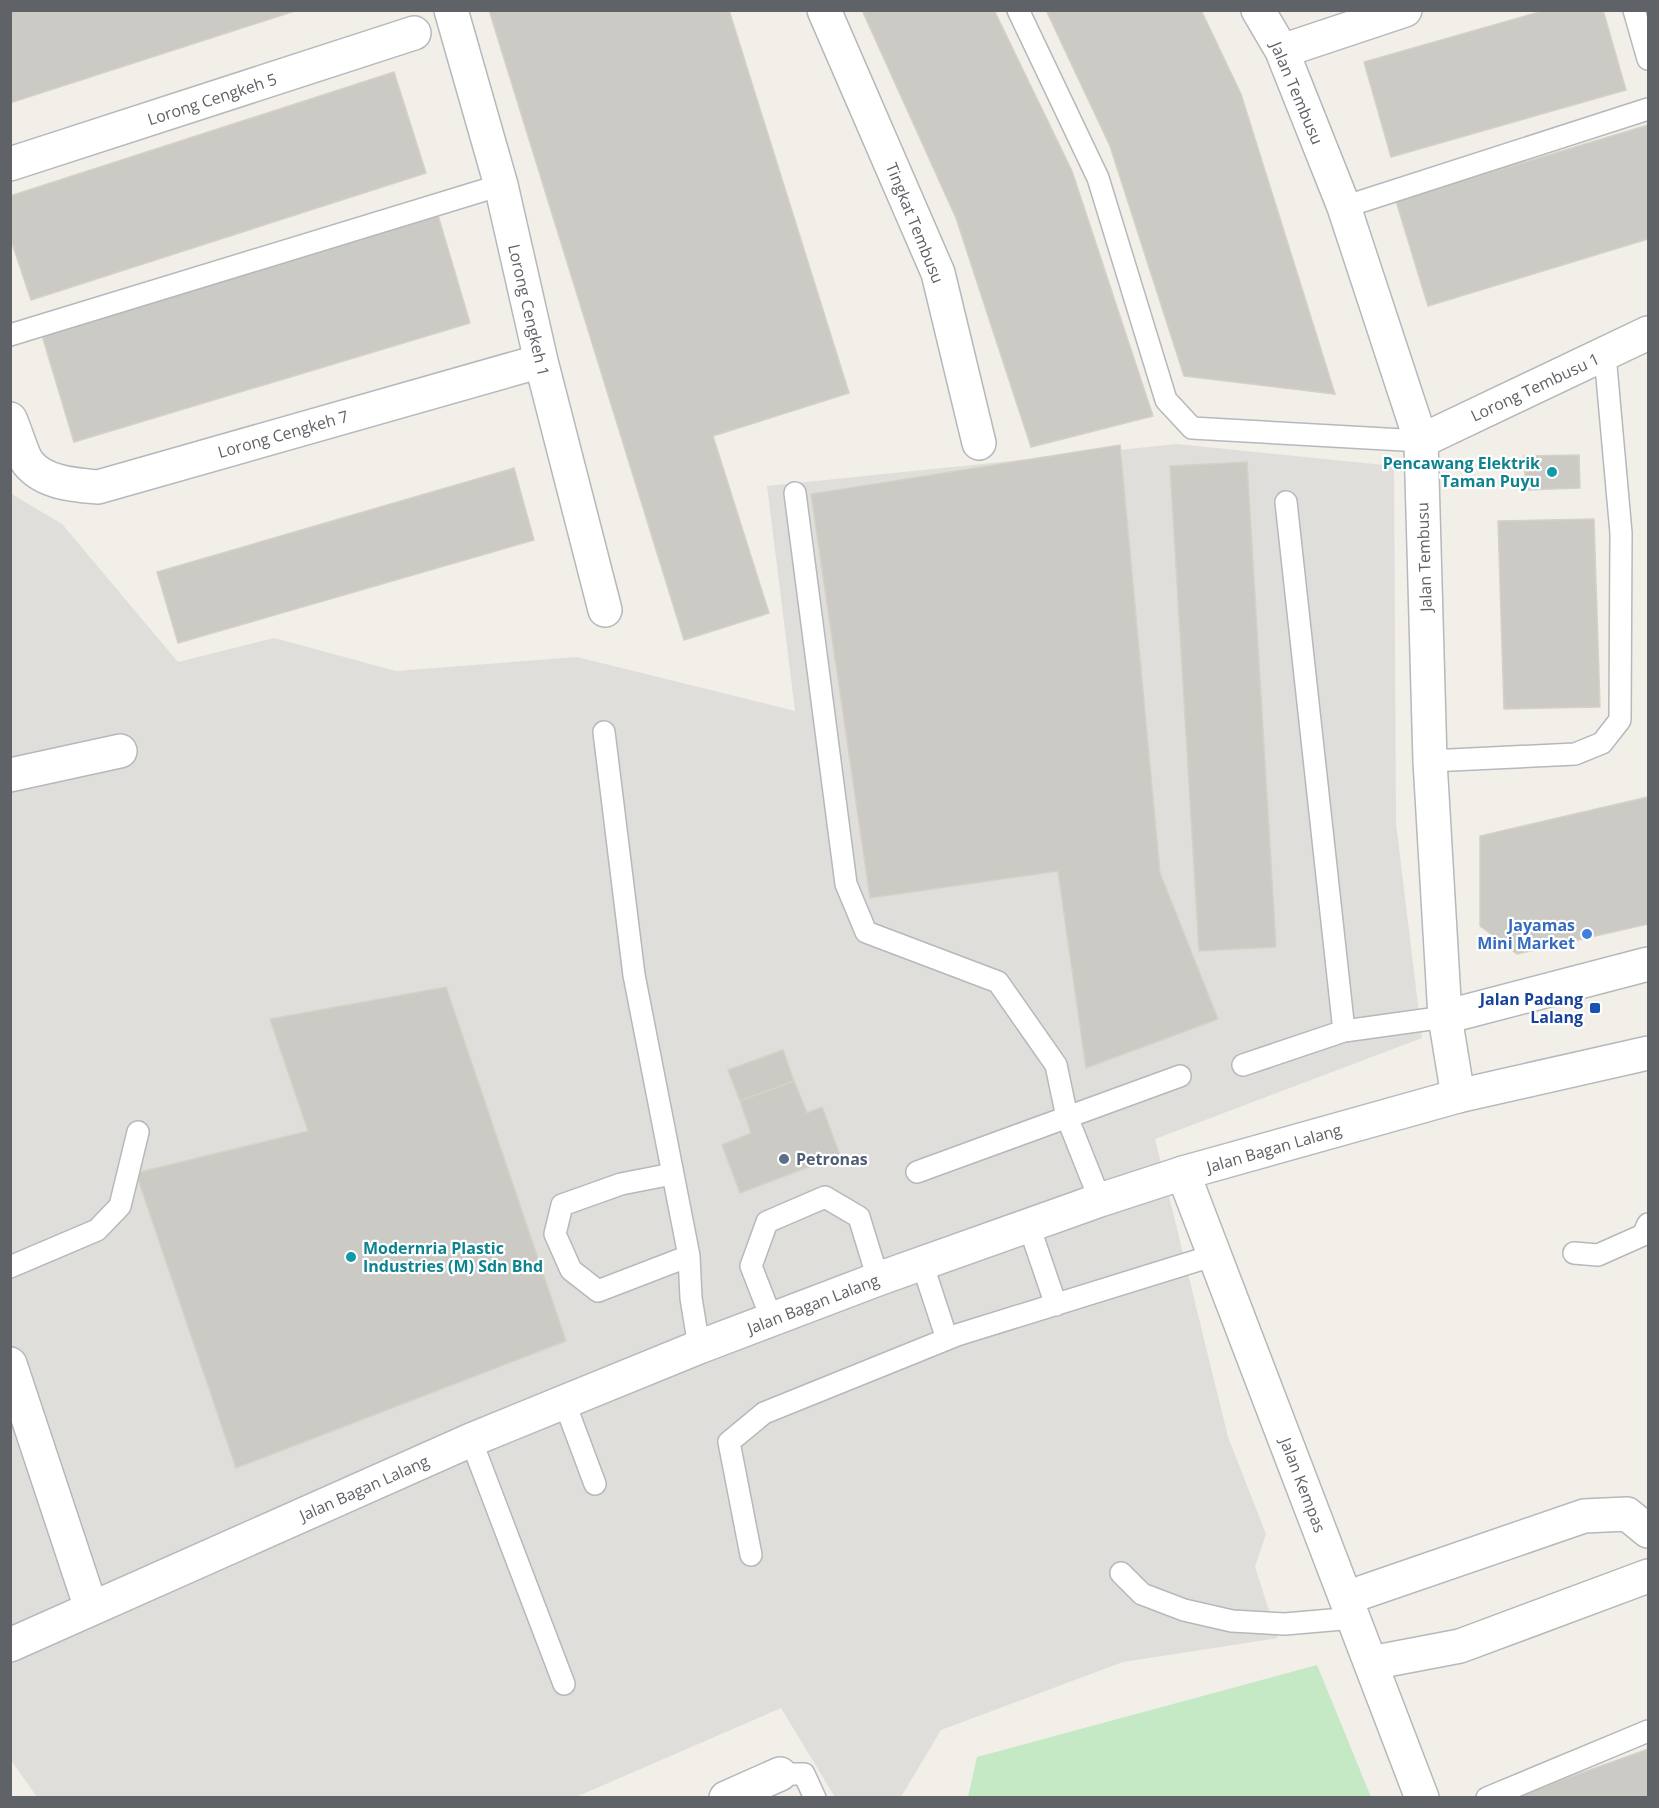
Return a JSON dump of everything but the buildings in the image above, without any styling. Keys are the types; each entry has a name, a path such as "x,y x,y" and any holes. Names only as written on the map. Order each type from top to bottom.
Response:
{"street":[{"name":"Lorong Cengkeh 1","path":"451,10 501,185 541,361 605,610"},
{"name":"Tingkat Tembusu","path":"825,10 938,273 979,443"},
{"name":"Jalan Tembusu","path":"1258,10 1282,51 1344,207 1421,441 1430,761 1445,1017 1458,1096"},
{"path":"1282,51 1405,10"},
{"name":"Lorong Cengkeh 5","path":"10,164 414,33"},
{"name":"Lorong Tembusu 1","path":"1421,441 1648,333"},
{"name":"Lorong Cengkeh 7","path":"10,419 28,462 51,479 98,487 541,361"},
{"path":"10,775 120,751"},
{"path":"1445,1017 1648,964"},
{"name":"Jalan Bagan Lalang","path":"10,1645 564,1401 699,1347 922,1263 1183,1173 1458,1096 1648,1053"},
{"name":"Jalan Kempas","path":"1183,1173 1422,1797"},
{"path":"10,1364 91,1608"},
{"path":"1350,1608 1584,1516 1627,1514 1648,1531"},
{"path":"1371,1663 1460,1646 1648,1576"},
{"path":"726,1797 780,1774"}],"lane":[{"path":"1018,10 1098,178 1166,400 1192,428 1421,441"},
{"path":"1634,10 1648,58"},
{"path":"1344,207 1648,109"},
{"path":"10,335 501,185"},
{"path":"1430,761 1575,754 1602,744 1620,720 1621,533 1605,355"},
{"path":"795,494 846,884 866,932 998,982 1056,1065 1067,1117 1100,1200"},
{"path":"1286,502 1344,1031"},
{"path":"604,732 634,975 689,1256 691,1298 699,1347"},
{"path":"1243,1065 1344,1031 1445,1017"},
{"path":"917,1172 1180,1076"},
{"path":"10,1267 97,1230 105,1222 120,1206 138,1132"},
{"path":"672,1174 621,1184 562,1205 555,1234 571,1270 598,1291 689,1256"},
{"path":"772,1320 752,1266 766,1222 825,1197 859,1217 878,1279"},
{"path":"1574,1253 1598,1255 1643,1234 1648,1224"},
{"path":"1029,1226 1056,1305"},
{"path":"751,1556 729,1442 764,1413 947,1339 1215,1255"},
{"path":"922,1263 947,1339"},
{"path":"564,1401 595,1484"},
{"path":"471,1440 564,1684"},
{"path":"1120,1573 1142,1594 1184,1610 1232,1621 1285,1624 1350,1608"},
{"path":"1487,1797 1648,1731"},
{"path":"780,1774 804,1773 815,1797"}],"shaded area":[{"path":"1177,444 1394,466 1396,823 1422,1038 1155,1139 1228,1437 1266,1534 1255,1567 1278,1638 1123,1662 941,1730 901,1797 835,1797 781,1708 576,1797 37,1797 10,1759 10,493 62,524 178,662 274,638 396,671 577,657 795,711 767,486"}],"green space":[{"path":"1317,1665 1371,1797 968,1797 977,1757"}],"place":[{"name":"Pencawang Elektrik Taman Puyu","path":"1552,472"},
{"name":"Jayamas Mini Market","path":"1587,934"},
{"name":"Jalan Padang Lalang","path":"1595,1008"},
{"name":"Petronas","path":"784,1159"},
{"name":"Modernria Plastic Industries (M) Sdn Bhd","path":"351,1257"}]}
